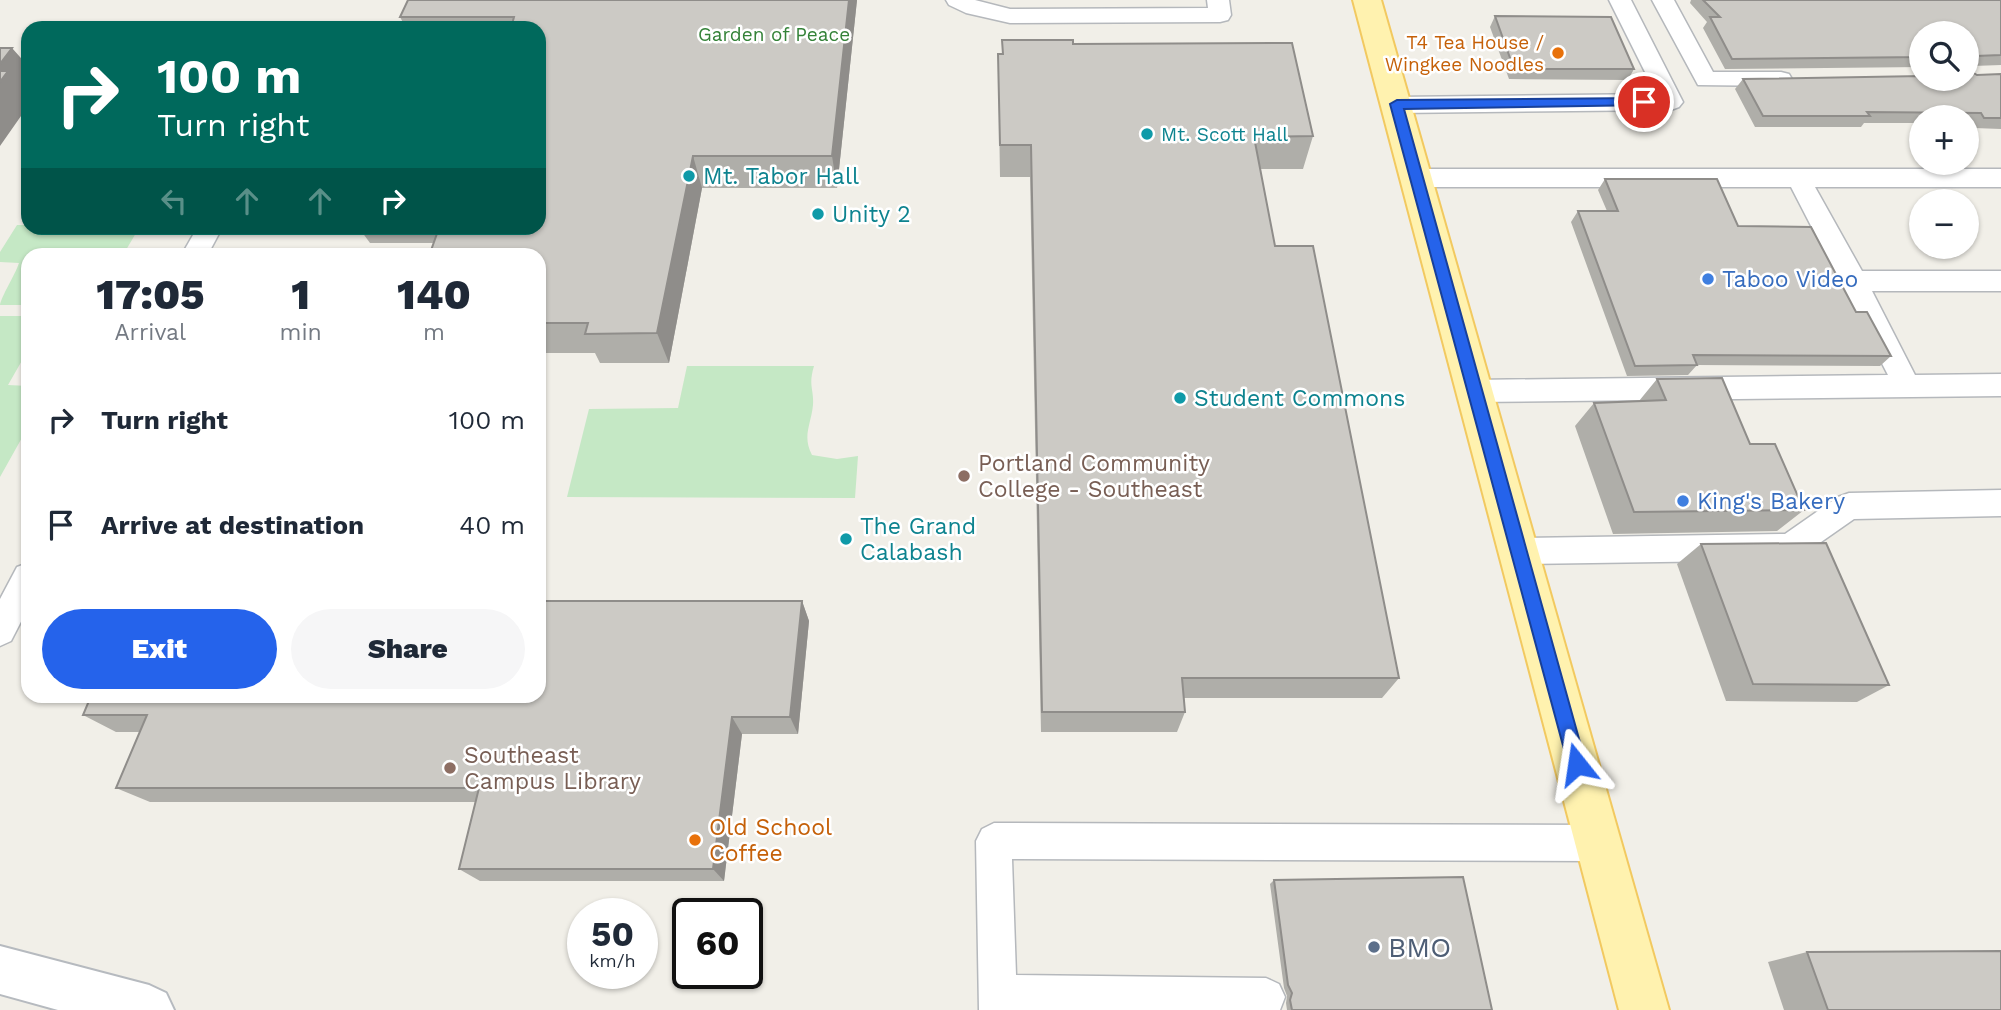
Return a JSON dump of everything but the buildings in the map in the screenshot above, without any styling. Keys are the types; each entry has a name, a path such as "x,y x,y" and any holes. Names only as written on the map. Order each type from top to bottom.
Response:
{"main road":[{"path":"1367,0 1644,1010"},
{"path":"0,970 149,1010"}],"lane":[{"path":"957,0 974,8 1010,16 1220,15 1217,0"},
{"path":"1397,104 1671,102 1620,0"},
{"path":"1663,0 1706,80 1800,78"},
{"path":"1416,178 2001,178"},
{"path":"1799,179 1907,386"},
{"path":"1854,281 2001,281"},
{"path":"1474,391 2001,385"},
{"path":"1518,551 1790,547 1849,506 2001,503"},
{"path":"0,631 21,590"},
{"path":"1266,997 998,1002 995,841 1599,843"}],"green space":[{"path":"17,225 21,225 21,235 135,235 127,248 21,248 21,305 0,305 19,263 0,262 0,252"},
{"path":"0,316 21,316 21,362 8,385 21,386 21,440 0,477"},
{"path":"687,366 814,366 811,383 813,405 807,436 809,448 812,455 837,459 858,456 855,498 567,497 589,409 678,408"}],"place":[{"name":"T4 Tea House / Wingkee Noodles","path":"1558,53"},
{"name":"Mt. Scott Hall","path":"1147,134"},
{"name":"Mt. Tabor Hall","path":"689,176"},
{"name":"Unity 2","path":"818,214"},
{"name":"Taboo Video","path":"1708,279"},
{"name":"Student Commons","path":"1180,398"},
{"name":"Portland Community College - Southeast","path":"964,476"},
{"name":"King's Bakery","path":"1683,501"},
{"name":"The Grand Calabash","path":"846,539"},
{"name":"Southeast Campus Library","path":"450,768"},
{"name":"Old School Coffee","path":"695,840"},
{"name":"BMO","path":"1374,947"}],"route":[{"path":"1577,764 1397,104 1644,102"}],"park label":[{"name":"Garden of Peace","path":"774,34"}]}
